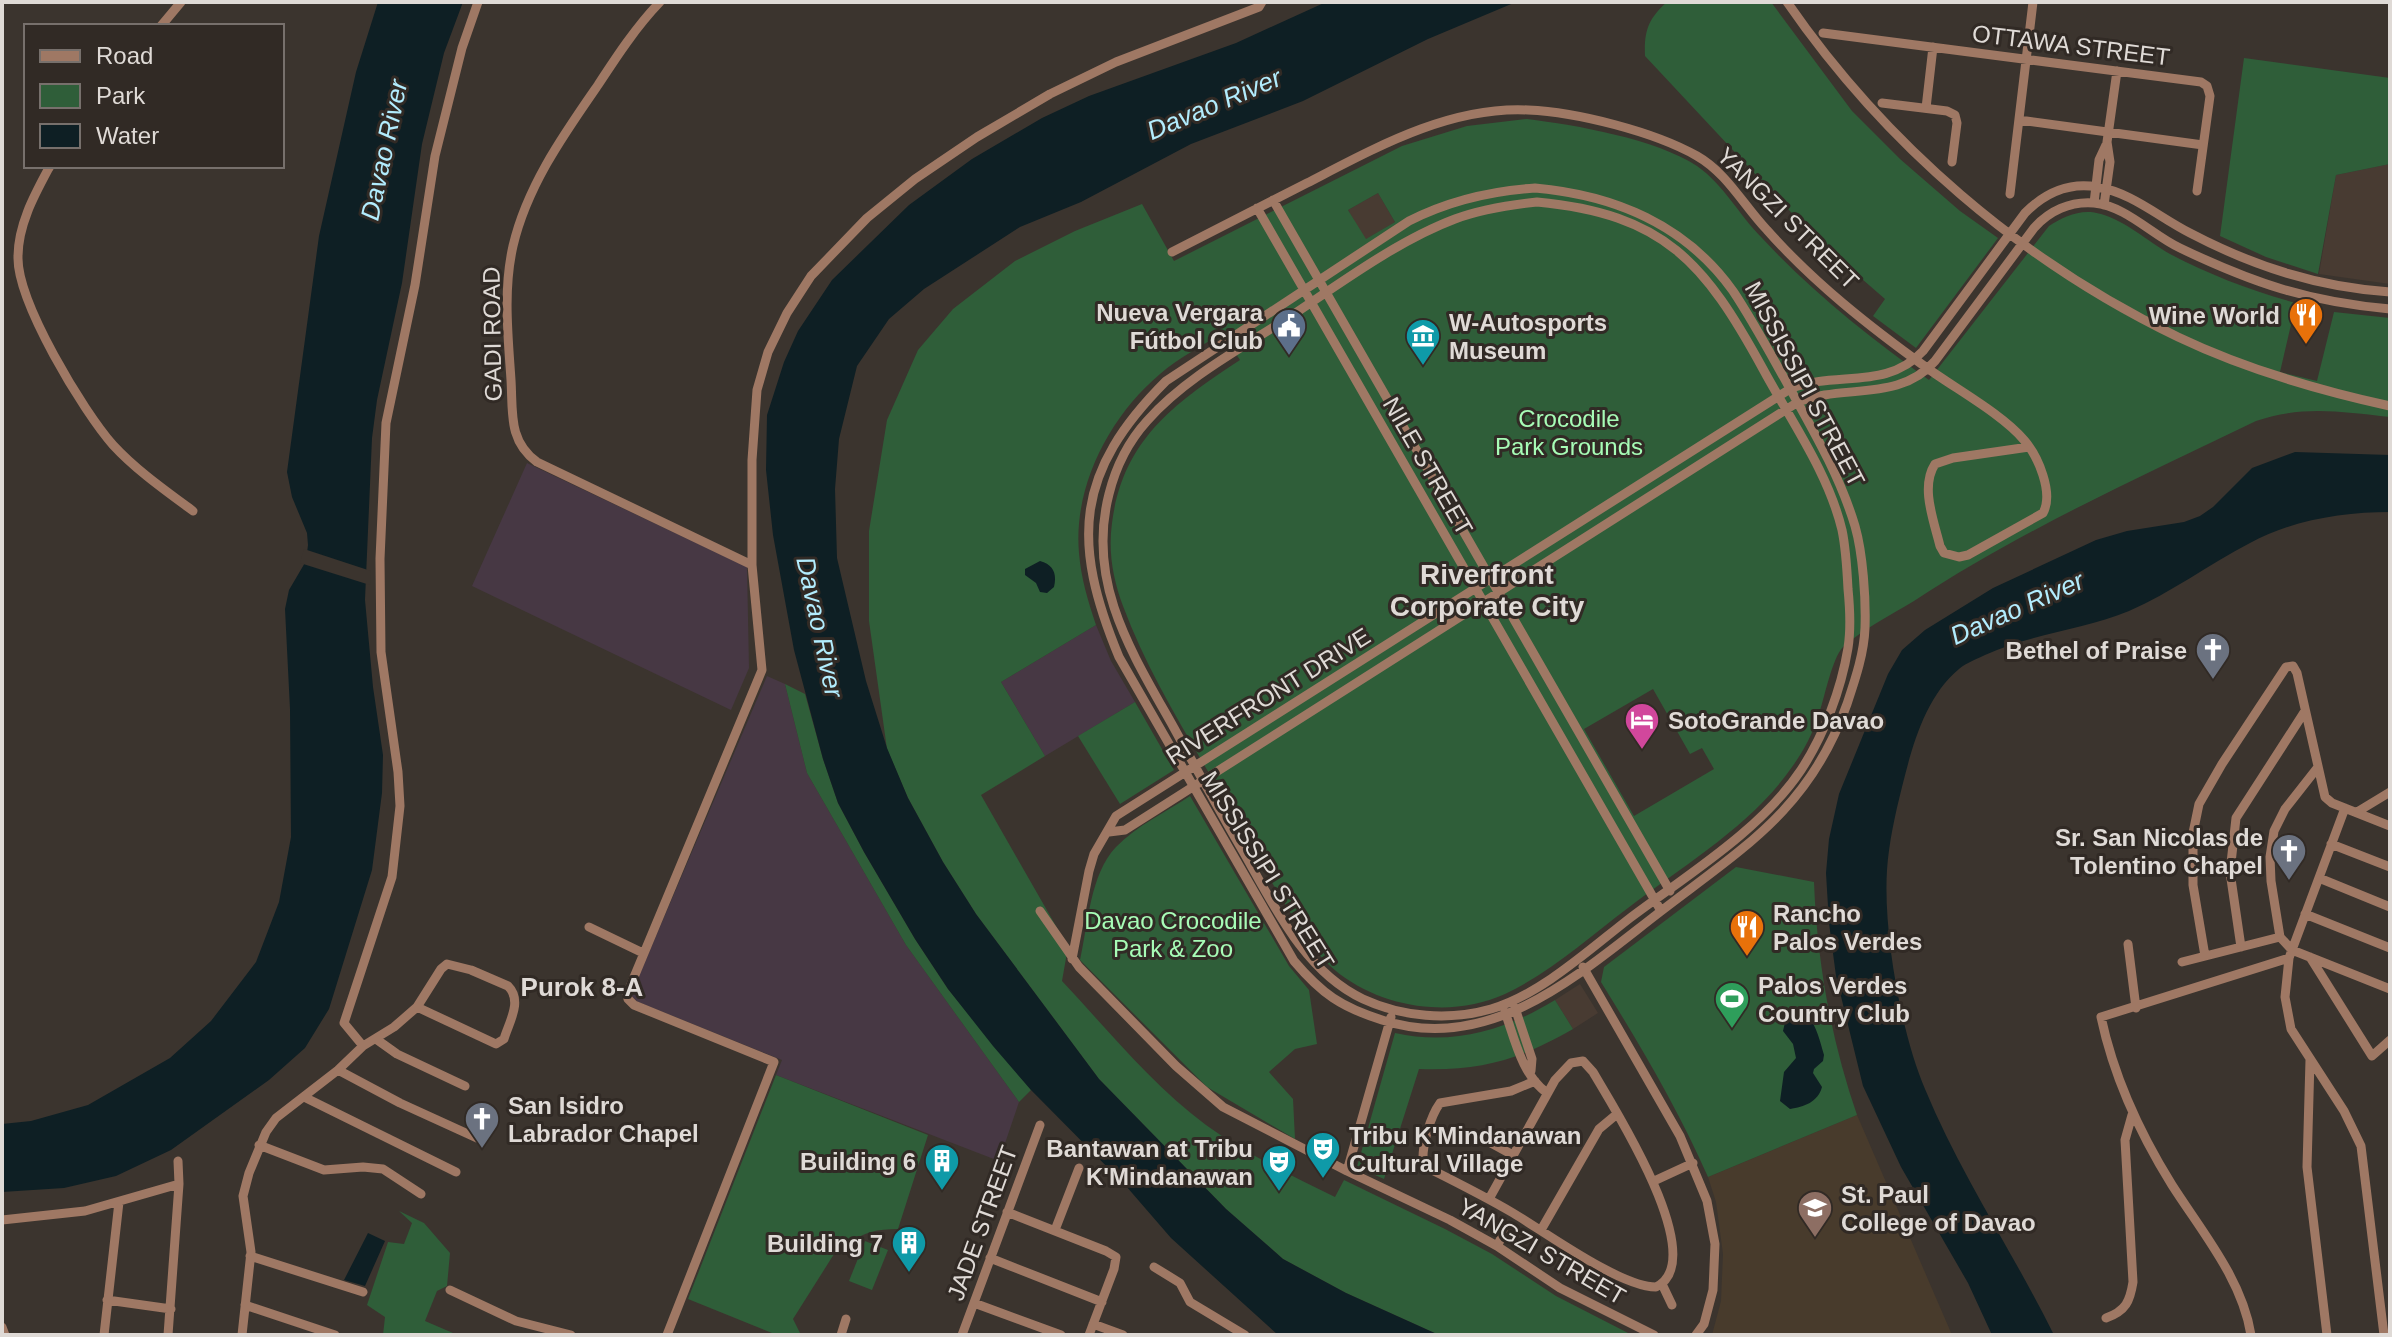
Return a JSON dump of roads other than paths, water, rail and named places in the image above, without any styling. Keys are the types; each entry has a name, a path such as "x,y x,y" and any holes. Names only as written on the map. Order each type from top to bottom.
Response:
{"street":[{"path":"163,24 181,2"},
{"path":"363,1046 344,1023 392,877 400,806 381,652 380,559 386,423 415,285 435,156 462,48 478,2"},
{"name":"GADI ROAD","path":"660,2 623,47 572,124 537,182 521,218 513,245 507,293 513,421 519,447 537,462 752,565"},
{"path":"667,1335 774,1062 630,1003 627,989 760,677 762,662 752,565 752,460 757,390 768,352 811,276 867,218 915,179 977,137 1083,77 1259,7 1262,2"},
{"path":"1787,2 1863,101 1940,176 2010,234 2086,287 2178,337 2281,378 2390,406"},
{"path":"2010,194 2033,2"},
{"name":"OTTAWA STREET","path":"1823,33 2204,84 2210,96 2197,191"},
{"path":"1926,108 1933,47"},
{"path":"2117,71 2108,137 2110,162 2099,204 2124,214 2173,245 2263,285 2308,298 2390,309"},
{"path":"1882,103 1947,111 1955,115 1957,123 1952,162"},
{"name":"YANGZI STREET","path":"1172,252 1399,137 1465,117 1528,110 1607,124 1648,136 1700,157 1715,169 1766,230 1861,318 2014,429 2029,447 2043,479 2046,503 2043,513 1968,555 1959,557 1944,553 1928,490 1935,464 1963,456 2029,447"},
{"path":"2019,120 2108,137 2203,145"},
{"path":"49,168 31,204 19,239 19,274 28,305 105,435 129,460 193,511"},
{"name":"RIVERFRONT DRIVE","path":"1072,959 1094,854 1116,816 1790,389 1815,381 1890,374 1915,359 2038,201 2068,187 2101,188"},
{"name":"MISSISSIPI STREET","path":"1426,213 1166,381 1138,409 1107,455 1095,489 1087,549 1092,583 1119,657 1294,961 1316,986 1336,1002 1389,1023 1429,1029 1488,1022 1509,1008 1752,824 1789,786 1816,745 1848,652 1850,630 1842,530 1830,492 1734,316 1704,273 1685,254 1638,226 1561,204 1537,202 1482,210 1434,228 1326,293 1172,396 1129,443 1116,468 1109,492 1101,550 1113,606 1131,650 1247,859 1305,951 1320,970 1366,1001 1430,1016 1509,1008 1585,969 1760,834 1800,794 1827,752 1852,688 1865,629 1856,529 1841,488 1798,402 1747,312 1716,267 1691,244 1642,213 1562,190 1535,188 1478,195 1426,213"},
{"path":"2101,188 2129,198 2230,254 2268,268 2312,282 2390,292"},
{"name":"NILE STREET","path":"1273,200 1675,900"},
{"name":"RIVERFRONT DRIVE","path":"1109,832 1125,830 1785,409 1819,395 1894,387 1912,381 1928,369 2043,219 2058,209 2081,203 2099,204"},
{"name":"NILE STREET","path":"1257,208 1661,911"},
{"path":"1426,213 1434,228"},
{"path":"2205,956 2193,885 2193,833 2199,804 2284,669 2293,666 2297,673 2325,797 2390,826"},
{"path":"2241,947 2230,872 2236,818 2305,711"},
{"path":"2290,954 2280,937 2270,857 2274,831 2285,809 2318,767"},
{"path":"2357,812 2390,792"},
{"path":"2345,808 2290,954 2285,981 2288,1020 2344,1111 2361,1146 2384,1335"},
{"path":"1752,824 1760,834"},
{"path":"2331,844 2390,867"},
{"path":"2319,878 2390,907"},
{"name":"YANGZI STREET","path":"1040,911 1072,959 1208,1096 1241,1118 1497,1246 1560,1288 1654,1335"},
{"path":"2305,914 2390,948"},
{"path":"589,927 643,953"},
{"path":"2182,962 2280,937"},
{"path":"2128,944 2136,1008"},
{"path":"2251,1335 2238,1289 2132,1115 2101,1017 2136,1008 2290,954 2309,956 2390,989"},
{"path":"2309,956 2372,1056 2390,1040"},
{"path":"1578,958 1656,1092 1693,1163 1707,1201 1715,1244 1713,1290 1709,1313 1696,1335"},
{"path":"242,1335 251,1240 243,1196 259,1145 270,1125 363,1046 417,1007 441,969 453,964 508,986 516,1003 504,1039 496,1044 417,1007"},
{"path":"1509,1008 1532,1059 1533,1076 1547,1093"},
{"path":"1347,1171 1393,1009"},
{"path":"376,1039 397,1054 465,1086"},
{"path":"1489,1199 1547,1093 1566,1067 1584,1057 1654,1181 1664,1209 1671,1255 1670,1271 1662,1284 1648,1287 1636,1282 1578,1254 1489,1199 1430,1169 1423,1162 1435,1110 1444,1101 1511,1091 1533,1076"},
{"path":"2310,1060 2307,1167 2327,1335"},
{"path":"338,1070 479,1139"},
{"path":"304,1097 456,1172"},
{"path":"1541,1230 1599,1129 1617,1114"},
{"path":"2106,1318 2125,1308 2131,1298 2133,1282 2125,1140 2132,1115"},
{"name":"JADE STREET","path":"962,1335 1040,1125"},
{"path":"1491,1143 1513,1155"},
{"path":"259,1145 324,1170 383,1169 421,1194"},
{"path":"168,1335 178,1161"},
{"path":"1654,1181 1693,1163"},
{"path":"1055,1230 1079,1168"},
{"path":"2,1220 85,1211 179,1184"},
{"path":"104,1335 119,1202"},
{"path":"1007,1212 1116,1257 1089,1335"},
{"path":"1497,1246 1515,1214"},
{"path":"250,1256 363,1292"},
{"path":"990,1258 1102,1302"},
{"path":"1154,1267 1180,1283 1190,1302 1245,1335"},
{"path":"1662,1284 1672,1305"},
{"path":"450,1290 516,1321 571,1335"},
{"path":"107,1300 171,1309"},
{"path":"974,1303 1061,1335"},
{"path":"245,1305 335,1335"},
{"path":"841,1335 846,1319"},
{"path":"1093,1324 1123,1335"},
{"path":"2,1327 5,1335"}],"water":[{"name":"Davao River","path":"378,2 463,2 444,53 422,144 402,283 377,400 372,438 365,600 383,755 382,793 372,870 329,1009 305,1048 269,1080 171,1150 116,1176 64,1188 2,1192 2,1124 31,1121 88,1105 170,1058 211,1021 256,962 279,902 291,837 285,609 289,590 306,561 308,545 287,472 319,236 356,72"},
{"name":"Davao River","path":"1326,2 1516,2 1428,39 1303,101 1191,144 1081,202 1020,227 924,289 889,319 857,366 839,439 835,489 837,558 866,681 887,748 908,798 976,914 1099,1079 1226,1209 1283,1259 1346,1293 1439,1335 1278,1335 1171,1238 1126,1186 1031,1090 948,989 915,939 838,803 794,650 773,535 766,470 767,415 784,362 798,331 832,280 909,205 972,159 1042,118 1089,96 1236,43"},
{"name":"Davao River","path":"2295,452 2390,455 2390,512 2336,516 2283,528 2250,543 2129,611 2020,642 1972,661 1947,680 1929,708 1915,739 1895,818 1887,870 1888,922 1901,1011 1916,1066 1939,1121 2054,1335 1992,1335 1968,1283 1901,1167 1863,1086 1836,976 1829,923 1826,873 1829,839 1839,794 1888,674 1902,650 1925,630 1993,588 2096,540 2200,516 2252,468"},
{"path":"1040,561 1049,565 1055,574 1054,587 1047,593 1040,592 1036,583 1025,575 1025,569"},
{"path":"1794,1008 1801,1010 1811,1020 1824,1055 1813,1073 1822,1087 1820,1092 1810,1103 1790,1109 1780,1101 1784,1072 1796,1058 1793,1044 1783,1031 1787,1014"},
{"path":"368,1233 385,1241 365,1286 344,1280"}],"place":[{"name":"Wine World","path":"2306,346"},
{"name":"Nueva Vergara Fútbol Club","path":"1289,357"},
{"name":"W-Autosports Museum","path":"1423,367"},
{"name":"Bethel of Praise","path":"2213,681"},
{"name":"SotoGrande Davao","path":"1642,751"},
{"name":"Sr. San Nicolas de Tolentino Chapel","path":"2289,882"},
{"name":"Rancho Palos Verdes","path":"1747,958"},
{"name":"Palos Verdes Country Club","path":"1732,1030"},
{"name":"San Isidro Labrador Chapel","path":"482,1150"},
{"name":"Tribu K'Mindanawan Cultural Village","path":"1323,1180"},
{"name":"Building 6","path":"942,1192"},
{"name":"Bantawan at Tribu K'Mindanawan","path":"1279,1193"},
{"name":"St. Paul College of Davao","path":"1815,1239"},
{"name":"Building 7","path":"909,1274"}],"district":[{"name":"Riverfront Corporate City","path":"1487,590"},
{"name":"Purok 8-A","path":"582,987"}],"park label":[{"name":"Crocodile Park Grounds","path":"1569,432"},
{"name":"Davao Crocodile Park & Zoo","path":"1173,934"}]}
